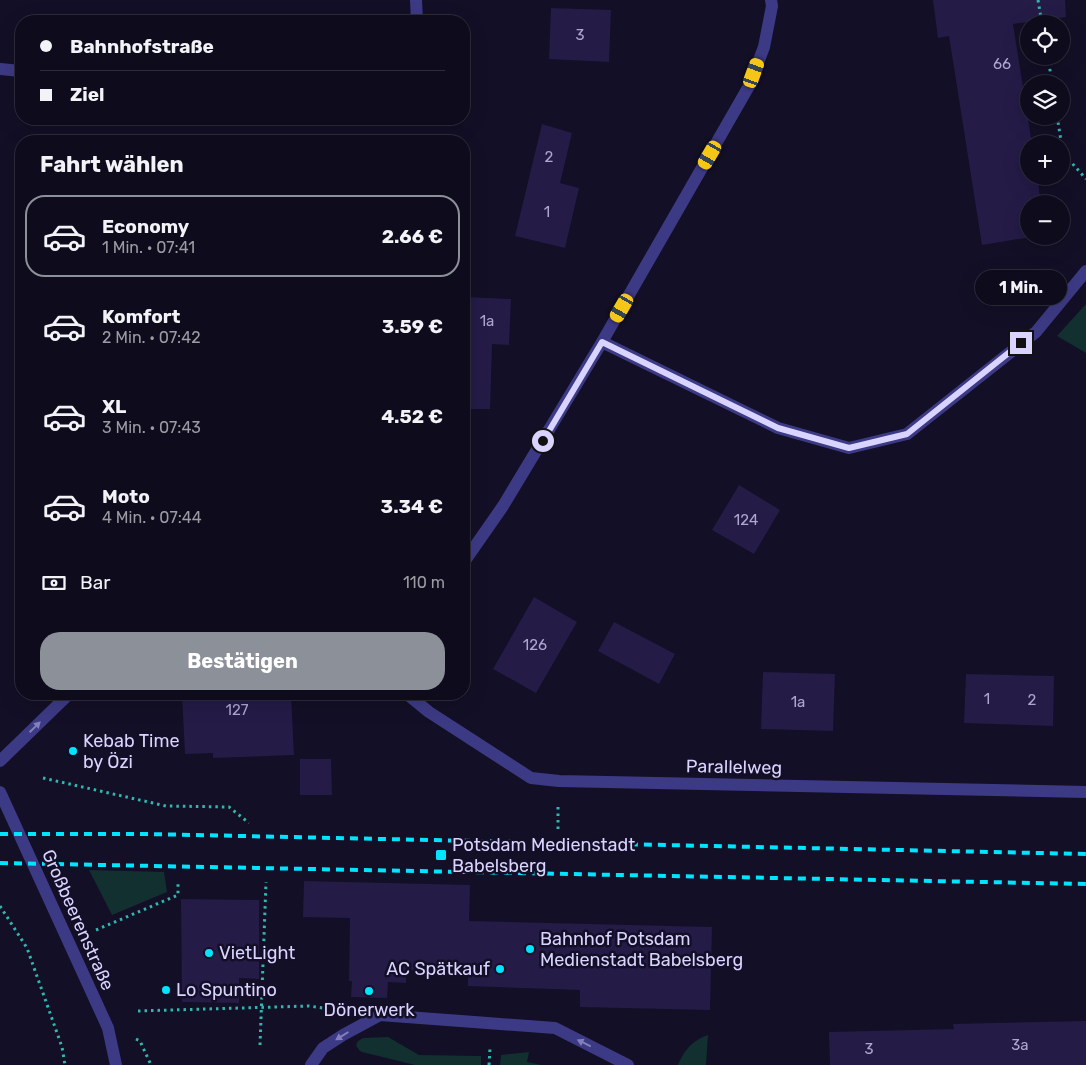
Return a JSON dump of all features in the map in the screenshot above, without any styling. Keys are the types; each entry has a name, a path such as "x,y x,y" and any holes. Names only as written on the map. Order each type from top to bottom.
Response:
{"street":[{"path":"416,0 417,15"},
{"path":"470,554 504,506 602,342 749,86 764,47 772,6 771,0"},
{"path":"0,69 15,70"},
{"path":"602,342 778,428 849,448 907,434 1036,332 1086,271"},
{"path":"0,761 64,700"},
{"name":"Parallelweg","path":"414,700 429,712 531,778 559,781 1086,792"},
{"name":"Großbeerenstraße","path":"0,792 108,1028 116,1065"},
{"path":"311,1065 323,1048 380,1015 554,1028 628,1065"}],"path":[{"path":"1038,0 1040,15"},
{"path":"1058,125 1063,153 1086,178"},
{"path":"43,778 166,806 229,807 249,823"},
{"path":"96,930 178,895 178,881"},
{"path":"260,1045 266,882"},
{"path":"0,906 28,948 62,1047 65,1065"},
{"path":"138,1011 308,1006 380,1015"},
{"path":"140,1041 151,1065"}],"green space":[{"path":"1086,304 1086,353 1057,336"},
{"path":"89,870 164,872 167,892 112,915"},
{"path":"708,1035 706,1065 678,1065 690,1046"},
{"path":"388,1037 419,1055 481,1056 481,1065 415,1065 362,1052 356,1045 363,1038"},
{"path":"529,1052 527,1062 541,1065 500,1065 501,1055"}],"building":[{"path":"933,0 1065,0 1066,15 1020,15 1020,23 1013,24 1021,75 1020,125 1029,125 1031,135 1020,135 1020,185 1038,185 1040,195 1020,195 1020,239 982,245 949,36 938,38"},
{"path":"551,8 611,10 609,62 549,59"},
{"path":"542,124 572,133 560,183 579,188 565,248 515,236"},
{"path":"470,297 511,299 509,345 492,344 490,409 470,409"},
{"path":"739,485 780,510 754,554 712,530"},
{"path":"534,597 577,622 536,693 493,669"},
{"path":"614,622 675,654 659,684 598,651"},
{"path":"763,672 835,674 833,731 761,729"},
{"path":"966,674 1054,676 1053,726 964,723"},
{"path":"182,700 291,700 294,755 213,758 213,753 185,754"},
{"path":"300,759 331,759 332,795 300,795"},
{"name":"Bahnhof Potsdam Medienstadt Babelsberg","path":"304,881 470,885 469,921 712,927 710,1010 580,1007 580,990 468,986 468,972 406,970 406,983 388,982 387,998 351,997 352,981 349,981 350,918 303,917"},
{"path":"181,899 259,900 259,979 239,978 239,1003 182,1002"},
{"path":"1086,1021 1086,1065 830,1065 829,1032 954,1029 953,1024"}],"railway":[{"path":"0,834 148,834 1086,854"},
{"path":"0,863 1086,884"}],"place":[{"name":"Kebab Time by Özi","path":"73,751"},
{"name":"Potsdam Medienstadt Babelsberg","path":"441,855"},
{"name":"Bahnhof Potsdam Medienstadt Babelsberg","path":"530,949"},
{"name":"VietLight","path":"209,953"},
{"name":"AC Spätkauf","path":"500,969"},
{"name":"Lo Spuntino","path":"166,990"},
{"name":"Dönerwerk","path":"369,991"}],"route":[{"path":"543,441 602,342 778,428 849,448 907,434 1021,343"}]}
